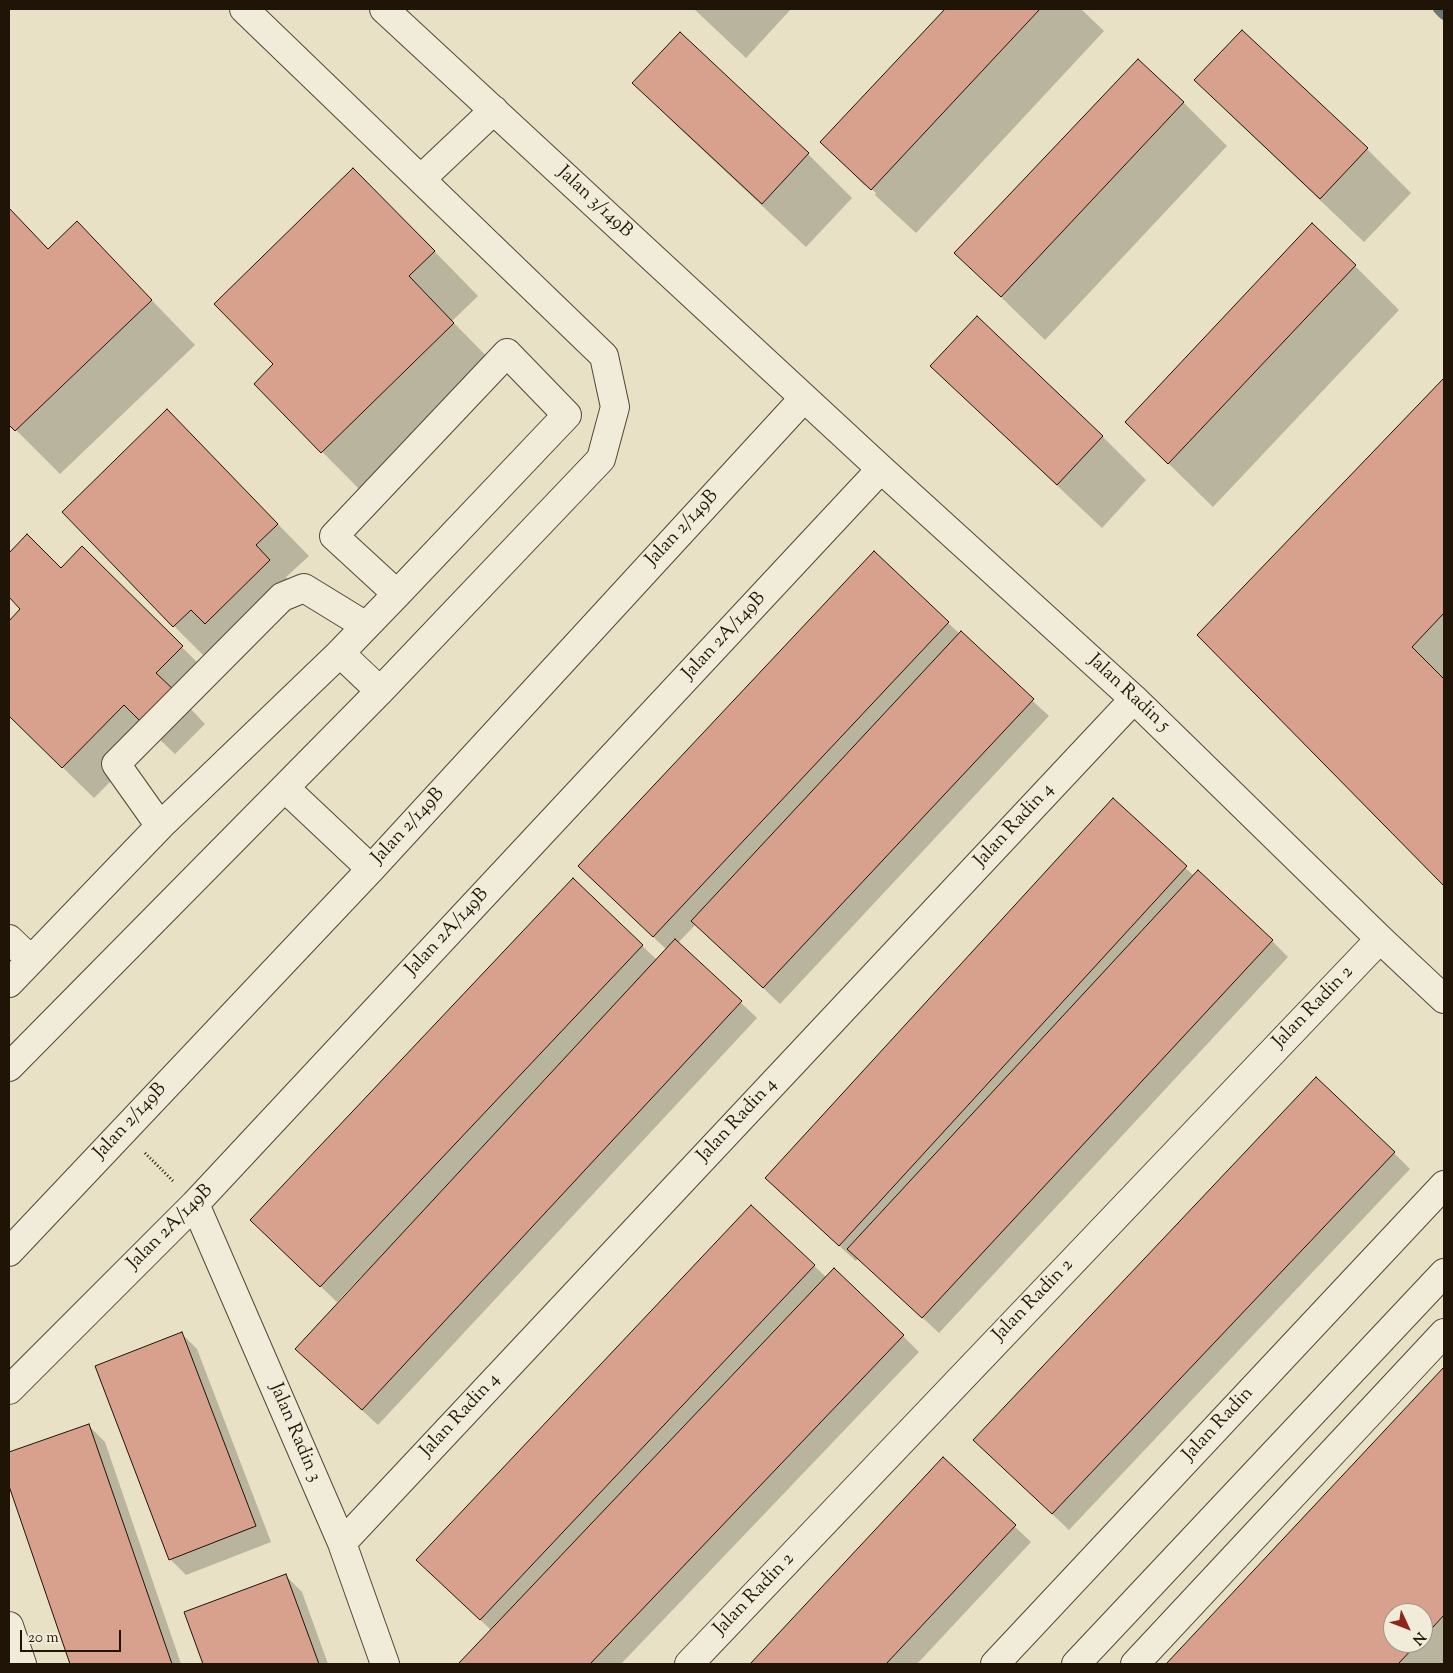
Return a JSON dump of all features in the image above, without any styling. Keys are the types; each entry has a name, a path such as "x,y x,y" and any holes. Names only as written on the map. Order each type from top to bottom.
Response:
{"street":[{"path":"9,1067 380,691 601,459 615,406 604,356 244,9"},
{"name":"Jalan 3/149B","path":"384,9 804,398"},
{"path":"421,179 494,110"},
{"path":"9,983 160,826 340,653 397,594 567,415 506,354 334,536 397,594"},
{"name":"Jalan Radin 5","path":"804,398 1134,699 1444,999"},
{"name":"Jalan 2/149B","path":"9,1252 371,869 804,398"},
{"name":"Jalan 2A/149B","path":"9,1390 195,1204 881,469"},
{"path":"160,826 116,764 282,597 304,588 366,626"},
{"path":"340,653 380,691"},
{"name":"Jalan Radin 4","path":"342,1543 1134,699"},
{"path":"284,788 371,869"},
{"path":"9,939 31,960"},
{"name":"Jalan Radin 2","path":"689,1664 1380,939"},
{"name":"Jalan Radin","path":"994,1664 1444,1185"},
{"name":"Jalan Radin 3","path":"195,1204 342,1543 385,1664"},
{"path":"1076,1664 1444,1273"},
{"path":"1135,1664 1444,1333"},
{"path":"9,1626 22,1664"}],"path":[{"path":"142,1150 174,1182"}],"building":[{"path":"945,9 1040,9 871,190 820,142"},
{"path":"1242,30 1368,148 1320,199 1194,80"},
{"path":"680,32 809,153 762,204 632,83"},
{"path":"1138,59 1184,102 1001,297 954,253"},
{"path":"353,168 435,251 409,276 454,323 321,453 254,384 273,364 214,304"},
{"path":"9,208 48,249 77,221 152,300 15,431 9,425"},
{"path":"1312,223 1356,265 1168,464 1125,422"},
{"path":"977,316 1103,436 1057,485 930,366"},
{"path":"1444,378 1444,613 1412,647 1444,679 1444,886 1197,635"},
{"path":"167,409 278,524 256,545 270,560 205,624 191,610 173,627 62,512"},
{"path":"27,534 61,568 82,546 183,646 156,673 175,691 143,724 124,705 62,768 9,716 9,621 20,609 9,597 9,553"},
{"path":"874,551 949,622 653,937 578,866"},
{"path":"961,631 1034,699 763,988 691,921"},
{"path":"1113,798 1187,866 839,1246 765,1178"},
{"path":"1198,870 1273,940 922,1318 847,1249"},
{"path":"573,878 643,945 320,1287 250,1220"},
{"path":"675,939 742,1001 362,1410 295,1349"},
{"path":"1316,1077 1395,1152 1052,1514 973,1440"},
{"path":"751,1205 815,1265 480,1620 416,1560"},
{"path":"834,1268 904,1335 590,1664 458,1664"},
{"path":"182,1332 256,1526 169,1560 95,1366"},
{"path":"1444,1367 1444,1615 1433,1627 1433,1603 1383,1603 1383,1653 1408,1653 1398,1664 1166,1664"},
{"path":"89,1424 172,1664 70,1664 9,1486 9,1452"},
{"path":"943,1457 1016,1525 886,1664 750,1664"},
{"path":"286,1574 319,1664 203,1664 184,1612"}],"waterway":[{"path":"1438,9 1444,15"}]}
